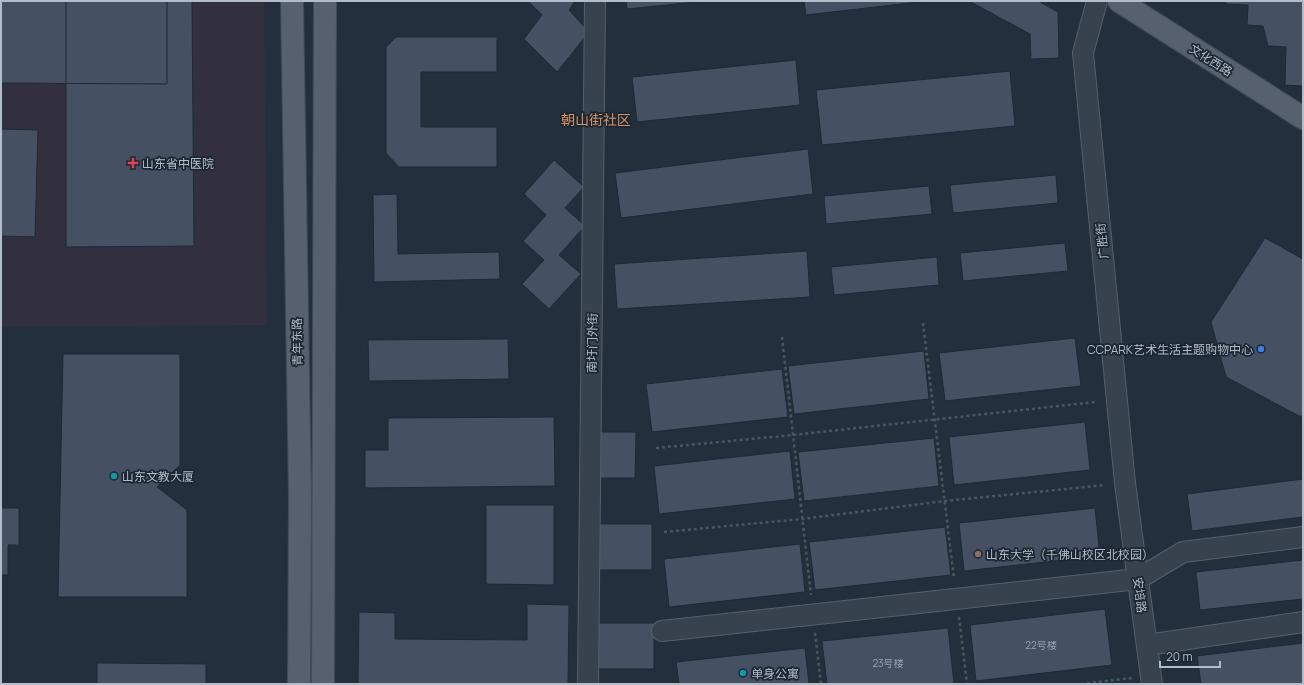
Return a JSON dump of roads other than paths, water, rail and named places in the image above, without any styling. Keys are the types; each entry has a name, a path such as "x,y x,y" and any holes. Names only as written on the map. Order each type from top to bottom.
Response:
{"main road":[{"name":"青年东路","path":"292,1 300,497 299,684"},
{"path":"322,684 325,1"},
{"name":"文化西路","path":"1118,1 1303,118"}],"street":[{"name":"南圩门外街","path":"588,684 595,1"},
{"name":"广胜街","path":"1095,9 1083,52 1125,483"},
{"name":"安培路","path":"1125,483 1151,680"},
{"path":"662,631 1138,579 1183,552 1303,537"},
{"path":"1147,645 1303,622"}],"place":[{"name":"山东省中医院","path":"133,163"},
{"name":"CCPARK艺术生活主题购物中心","path":"1261,349"},
{"name":"山东文教大厦","path":"114,476"},
{"name":"山东大学（千佛山校区北校园）","path":"978,554"},
{"name":"单身公寓","path":"743,673"}],"district":[{"name":"朝山街社区","path":"596,119"}]}
